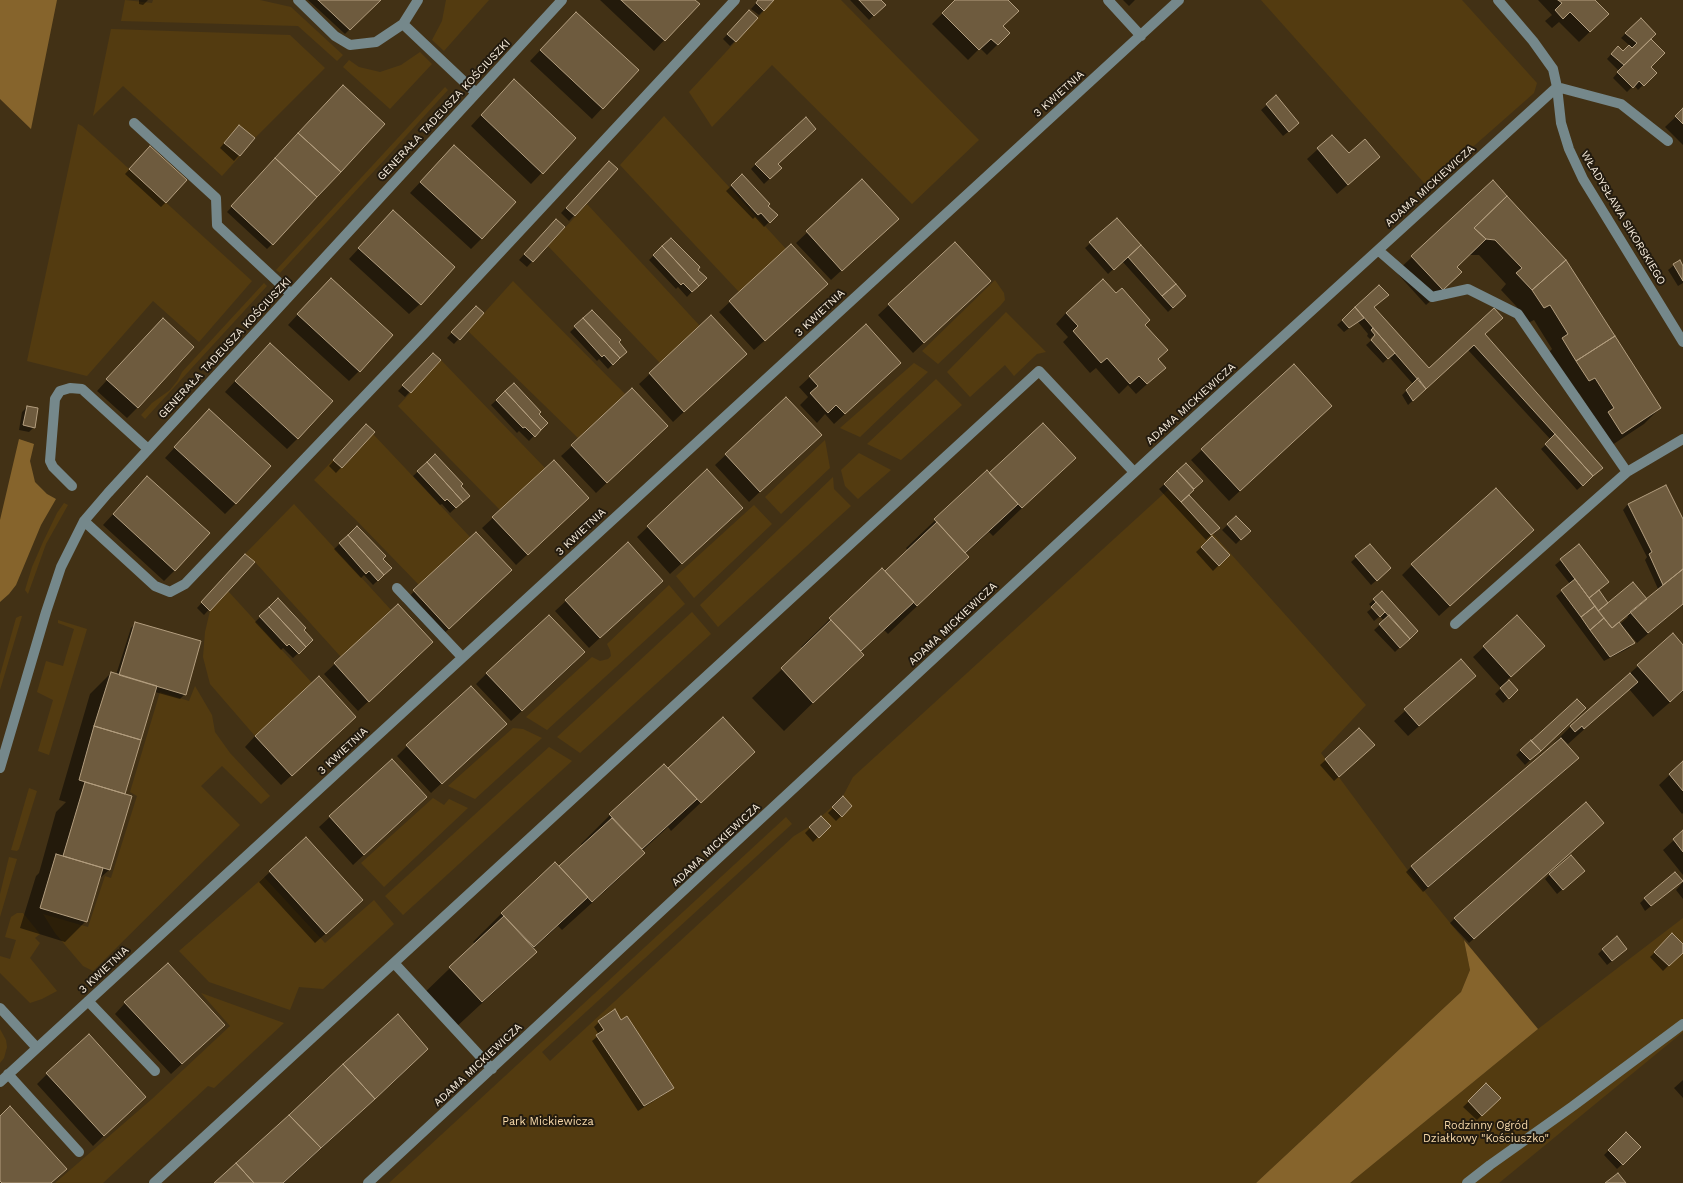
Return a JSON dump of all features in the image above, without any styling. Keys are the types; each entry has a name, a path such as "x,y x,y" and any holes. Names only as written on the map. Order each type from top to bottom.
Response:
{"street":[{"path":"298,0 335,36 350,45 376,42 403,24 418,0"},
{"name":"GENERAŁA TADEUSZA KOŚCIUSZKI","path":"0,768 46,612 61,567 84,521 290,294 562,0"},
{"path":"84,521 155,586 170,592 185,584 424,334 735,0"},
{"path":"1108,0 1140,36"},
{"name":"3 KWIETNIA","path":"4,1078 1179,0"},
{"name":"WŁADYSŁAWA SIKORSKIEGO","path":"1498,0 1553,69 1557,87 1561,123 1569,149 1583,179 1683,342"},
{"path":"403,24 476,93"},
{"path":"1557,87 1621,104 1668,141"},
{"name":"ADAMA MICKIEWICZA","path":"368,1183 1134,472 1557,87"},
{"path":"134,123 216,198 217,225 290,294"},
{"path":"1378,250 1432,297 1468,289 1518,314 1627,472"},
{"path":"154,1183 1039,372 1134,472"},
{"path":"72,486 53,467 50,460 55,399 60,391 70,388 82,389 148,450"},
{"path":"1455,624 1627,472 1683,440"},
{"path":"397,588 462,657"},
{"path":"394,963 492,1069"},
{"path":"88,1001 155,1071"},
{"path":"0,1008 36,1048"},
{"path":"1467,1183 1683,1024"},
{"path":"4,1078 79,1152"}],"green space":[{"path":"125,0 152,3 153,0 260,0 291,7 343,55 337,61 298,26 121,21"},
{"path":"446,0 489,0 444,51 432,40 442,21"},
{"path":"774,0 841,0 979,140 912,204 772,65 712,127 689,92"},
{"path":"1261,0 1462,0 1537,83 1534,93 1467,152 1426,185"},
{"path":"111,29 290,35 325,68 255,138 239,125 224,143 240,156 222,176 123,86 93,116"},
{"path":"420,52 432,64 390,109 343,67 349,60 359,67 380,72 401,65"},
{"path":"445,87 448,90 280,273 276,270"},
{"path":"664,116 786,249 739,292 620,165"},
{"path":"78,124 252,281 199,342 153,301 87,376 27,361"},
{"path":"587,204 700,326 660,363 548,246"},
{"path":"995,280 1004,293 1005,300 1000,306 938,364 922,351"},
{"path":"513,281 625,394 578,438 468,331"},
{"path":"264,283 267,286 145,419 141,415 152,403 170,390 182,372"},
{"path":"1006,312 1046,352 1037,354 1014,376 1005,365 970,397 947,372"},
{"path":"441,360 545,468 500,510 398,406"},
{"path":"914,363 928,372 860,437 840,428"},
{"path":"936,379 962,405 901,460 867,444"},
{"path":"373,434 470,537 419,585 356,520 314,480 333,460 342,468"},
{"path":"825,440 830,468 781,514 765,497"},
{"path":"859,453 891,470 858,499 845,486 841,470"},
{"path":"833,477 834,489 851,506 718,627 700,605"},
{"name":"Park Mickiewicza","path":"1171,487 1366,705 1321,753 1412,876 1464,940 1470,970 1461,992 1256,1183 389,1183 786,817 792,824 542,1052 550,1061 794,836 809,827 832,807 843,796 853,777"},
{"path":"64,503 68,505 46,544 28,594 25,590 32,567 57,513"},
{"path":"294,504 391,610 341,657 255,562 245,554"},
{"path":"754,505 772,524 694,598 676,576"},
{"path":"669,585 685,604 547,730 526,717 592,657 600,661 608,659 611,656 607,644"},
{"path":"228,591 312,683 255,736 210,684 203,657 205,632 210,611"},
{"path":"692,612 711,634 580,753 557,737"},
{"path":"22,616 0,690 0,675 16,618"},
{"path":"58,620 87,629 49,755 38,751 53,700 37,692 46,661 63,666 74,629 58,623"},
{"path":"195,686 212,715 215,732 230,753 270,796 261,804 222,766 201,786 240,825 93,971 83,966 55,933 43,914 88,927 105,876 111,878 137,796 130,792 160,692 189,701"},
{"path":"513,728 523,729 542,738 475,799 448,786"},
{"path":"549,747 572,761 403,915 385,896"},
{"path":"29,788 37,791 19,849 17,851 11,850"},
{"path":"433,798 444,805 449,799 468,808 384,887 361,863"},
{"path":"9,857 17,859 0,917 0,894"},
{"path":"264,877 325,943 374,900 394,924 323,989 299,987 290,1010 209,982 179,951"},
{"path":"17,913 23,913 40,934 35,938 40,943 30,958 57,991 42,999 30,1003 0,973 0,956 10,959 16,940 5,937 11,917"},
{"name":"Rodzinny Ogród Działkowy \"Kościuszko\"","path":"1683,918 1683,1032 1499,1183 1350,1183 1538,1029"},
{"path":"201,993 284,1023 214,1088 208,1086 103,1183 55,1183 152,1099 230,1026"},
{"path":"0,1029 6,1040 7,1047 4,1058 0,1063"}],"shaded area":[{"path":"0,0 57,0 31,129 0,99"},
{"path":"19,439 34,444 30,461 35,482 47,494 56,499 41,525 16,585 0,602 0,520"},
{"path":"1464,940 1538,1029 1350,1183 1256,1183 1461,992 1470,970"}],"building":[{"path":"318,0 381,0 350,30"},
{"path":"621,0 695,0 700,4 665,41"},
{"path":"758,0 774,0 764,11 756,3"},
{"path":"859,0 881,0 886,5 874,16"},
{"path":"955,0 1008,0 1019,11 1003,26 1010,33 998,45 991,39 979,50 942,13"},
{"path":"1558,0 1595,0 1609,14 1590,32 1570,12 1563,19 1555,10 1562,3"},
{"path":"749,10 758,18 736,42 727,34"},
{"path":"576,12 639,70 603,109 540,50"},
{"path":"1641,18 1656,34 1624,65 1611,54 1618,46 1623,51 1629,45 1632,48 1637,43 1625,33"},
{"path":"1651,39 1665,53 1651,67 1657,73 1644,86 1639,81 1633,88 1617,72"},
{"path":"514,79 576,138 543,174 481,115"},
{"path":"343,85 385,124 341,172 298,133"},
{"path":"1276,95 1299,123 1289,132 1266,104"},
{"path":"1683,108 1683,124 1675,116"},
{"path":"806,117 816,129 778,164 782,168 770,179 755,164"},
{"path":"239,125 255,138 240,156 224,143"},
{"path":"298,133 341,172 317,197 275,158"},
{"path":"1332,135 1349,153 1365,139 1380,157 1348,185 1317,148"},
{"path":"454,145 516,202 482,239 420,182"},
{"path":"150,146 187,180 166,203 129,169"},
{"path":"275,158 317,197 273,245 231,206"},
{"path":"609,161 618,169 575,216 566,208"},
{"path":"742,174 770,204 768,206 778,215 770,223 761,213 758,215 731,185"},
{"path":"862,179 899,219 842,271 806,231"},
{"path":"1493,180 1507,196 1474,228 1486,239 1457,267 1462,272 1443,290 1411,256"},
{"path":"1507,196 1566,260 1532,290 1516,273 1522,268 1495,240 1486,239 1474,228"},
{"path":"393,210 455,267 421,305 358,248"},
{"path":"1117,218 1141,245 1114,270 1089,242"},
{"path":"556,219 565,227 533,262 524,254"},
{"path":"671,238 700,267 698,270 707,278 699,286 662,246"},
{"path":"955,242 991,281 924,343 888,304"},
{"path":"791,244 828,284 765,341 729,301"},
{"path":"1141,245 1176,284 1162,296 1128,257"},
{"path":"662,246 699,286 692,292 683,283 681,285 653,255"},
{"path":"1566,260 1615,336 1576,361 1562,338 1568,334 1550,305 1544,308 1532,290"},
{"path":"1680,260 1683,266 1683,281 1673,264"},
{"path":"331,278 393,335 360,372 297,314"},
{"path":"1103,279 1116,293 1122,288 1150,320 1145,325 1168,350 1158,359 1166,368 1147,384 1139,376 1130,384 1107,358 1101,363 1073,331 1078,326 1066,313"},
{"path":"1176,284 1186,296 1173,308 1162,296"},
{"path":"1379,285 1389,295 1374,307 1429,368 1494,308 1503,318 1485,334 1603,468 1593,476 1474,345 1426,389 1355,307"},
{"path":"476,306 484,313 460,340 451,332"},
{"path":"1355,307 1364,318 1349,328 1342,320"},
{"path":"592,310 621,340 619,342 627,352 620,358 583,318"},
{"path":"711,315 747,354 684,412 649,373"},
{"path":"163,318 194,347 138,408 106,379"},
{"path":"583,318 620,358 613,365 604,355 602,357 574,326"},
{"path":"866,324 901,363 845,414 836,405 828,413 810,393 818,386 809,376"},
{"path":"1373,328 1395,353 1388,359 1371,340 1375,335 1371,330"},
{"path":"1615,336 1661,408 1622,434 1608,412 1614,408 1595,378 1589,381 1576,361"},
{"path":"270,343 333,401 298,439 235,381"},
{"path":"433,353 441,360 411,393 402,385"},
{"path":"1294,364 1332,406 1240,491 1201,449"},
{"path":"1418,378 1426,389 1413,401 1406,390"},
{"path":"514,383 541,412 539,414 548,423 541,430 505,391"},
{"path":"632,388 668,426 607,483 571,445"},
{"path":"505,391 541,430 535,437 525,427 523,428 496,400"},
{"path":"786,397 822,435 760,492 725,454"},
{"path":"27,406 38,408 35,428 23,425"},
{"path":"209,409 271,466 236,504 174,447"},
{"path":"1043,423 1076,458 1022,508 989,473"},
{"path":"366,424 375,432 342,468 333,460"},
{"path":"1555,434 1593,476 1583,486 1545,444"},
{"path":"435,454 463,484 461,486 470,496 463,502 427,462"},
{"path":"554,460 589,498 528,555 492,517"},
{"path":"427,462 463,502 456,508 447,499 445,501 417,471"},
{"path":"1186,463 1203,481 1194,489 1177,471"},
{"path":"707,469 743,508 682,564 647,526"},
{"path":"987,470 1018,504 965,553 934,519"},
{"path":"1177,471 1194,490 1181,502 1164,484"},
{"path":"147,476 210,533 175,571 113,514"},
{"path":"1666,485 1683,519 1683,569 1663,585 1649,554 1652,552 1628,504"},
{"path":"1496,488 1534,530 1450,606 1411,564"},
{"path":"1189,495 1220,528 1211,535 1181,502"},
{"path":"1236,516 1251,531 1241,540 1227,524"},
{"path":"937,522 969,557 917,606 885,571"},
{"path":"357,526 386,556 383,559 392,568 384,575 348,535"},
{"path":"476,532 512,570 449,629 413,590"},
{"path":"348,535 384,575 378,581 369,571 366,574 339,543"},
{"path":"1212,536 1230,555 1219,566 1201,547"},
{"path":"628,542 663,581 600,638 565,600"},
{"path":"1370,544 1391,568 1377,581 1355,556"},
{"path":"1579,544 1609,582 1589,598 1560,559"},
{"path":"245,554 255,562 210,611 201,602"},
{"path":"882,568 914,602 861,651 829,618"},
{"path":"1683,569 1683,604 1648,633 1630,612"},
{"path":"1575,579 1595,606 1581,617 1561,590"},
{"path":"1633,582 1647,599 1612,628 1598,611"},
{"path":"1599,590 1608,603 1598,611 1589,598"},
{"path":"1382,591 1418,631 1410,639 1373,599"},
{"path":"278,598 306,628 304,630 313,640 306,647 269,607"},
{"path":"1376,602 1385,612 1380,617 1371,607"},
{"path":"398,604 433,642 369,702 334,663"},
{"path":"1595,606 1604,618 1590,630 1581,617"},
{"path":"269,607 306,647 299,654 289,644 287,646 259,616"},
{"path":"549,615 585,652 522,711 486,673"},
{"path":"1389,615 1410,639 1400,648 1379,624"},
{"path":"1517,615 1545,646 1511,677 1483,646"},
{"path":"1604,618 1612,628 1619,622 1635,643 1610,657 1590,630"},
{"path":"831,620 864,655 813,703 781,668"},
{"path":"135,622 201,641 186,695 119,675"},
{"path":"1673,633 1683,645 1683,690 1670,702 1637,665"},
{"path":"1461,659 1476,676 1419,726 1404,709"},
{"path":"111,672 157,686 141,740 94,726"},
{"path":"1630,673 1638,682 1584,729 1582,726 1575,732 1570,726"},
{"path":"319,676 356,717 292,776 255,736"},
{"path":"1509,680 1518,690 1509,699 1500,688"},
{"path":"471,686 507,724 442,784 406,745"},
{"path":"1577,699 1586,708 1541,751 1531,741"},
{"path":"723,717 755,752 701,803 668,768"},
{"path":"94,726 141,740 125,794 79,780"},
{"path":"1359,728 1375,745 1339,777 1325,759"},
{"path":"1561,738 1579,758 1428,887 1411,866"},
{"path":"1531,740 1541,751 1530,760 1520,750"},
{"path":"392,759 427,797 364,855 329,816"},
{"path":"1683,761 1683,791 1669,774"},
{"path":"664,764 697,799 642,849 609,814"},
{"path":"85,782 132,796 110,870 63,856"},
{"path":"843,796 852,806 842,817 832,807"},
{"path":"1586,802 1604,823 1474,939 1454,918"},
{"path":"821,816 831,826 819,838 809,827"},
{"path":"612,818 645,853 592,902 559,866"},
{"path":"1683,830 1683,852 1673,839"},
{"path":"306,837 363,900 326,934 269,871"},
{"path":"56,854 103,868 87,922 40,908"},
{"path":"1571,855 1585,871 1563,890 1549,874"},
{"path":"555,862 588,897 534,947 501,913"},
{"path":"1675,872 1683,881 1651,906 1644,898"},
{"path":"504,916 537,952 482,1002 449,967"},
{"path":"1672,933 1683,944 1683,953 1669,966 1654,952"},
{"path":"1617,936 1627,949 1612,961 1602,949"},
{"path":"168,963 225,1025 182,1064 124,1002"},
{"path":"615,1009 621,1020 627,1016 674,1088 644,1106 596,1035 604,1030 598,1021"},
{"path":"398,1014 428,1049 375,1099 343,1064"},
{"path":"89,1034 146,1097 104,1136 46,1073"},
{"path":"343,1064 375,1099 321,1148 289,1115"},
{"path":"1486,1083 1501,1098 1482,1116 1468,1101"},
{"path":"10,1106 67,1169 51,1183 2,1183 0,1181 0,1116"},
{"path":"289,1115 321,1148 283,1183 254,1183 236,1163"},
{"path":"1626,1132 1641,1147 1623,1165 1608,1150"},
{"path":"236,1163 254,1183 214,1183"},
{"path":"1618,1173 1626,1183 1605,1183"}]}
